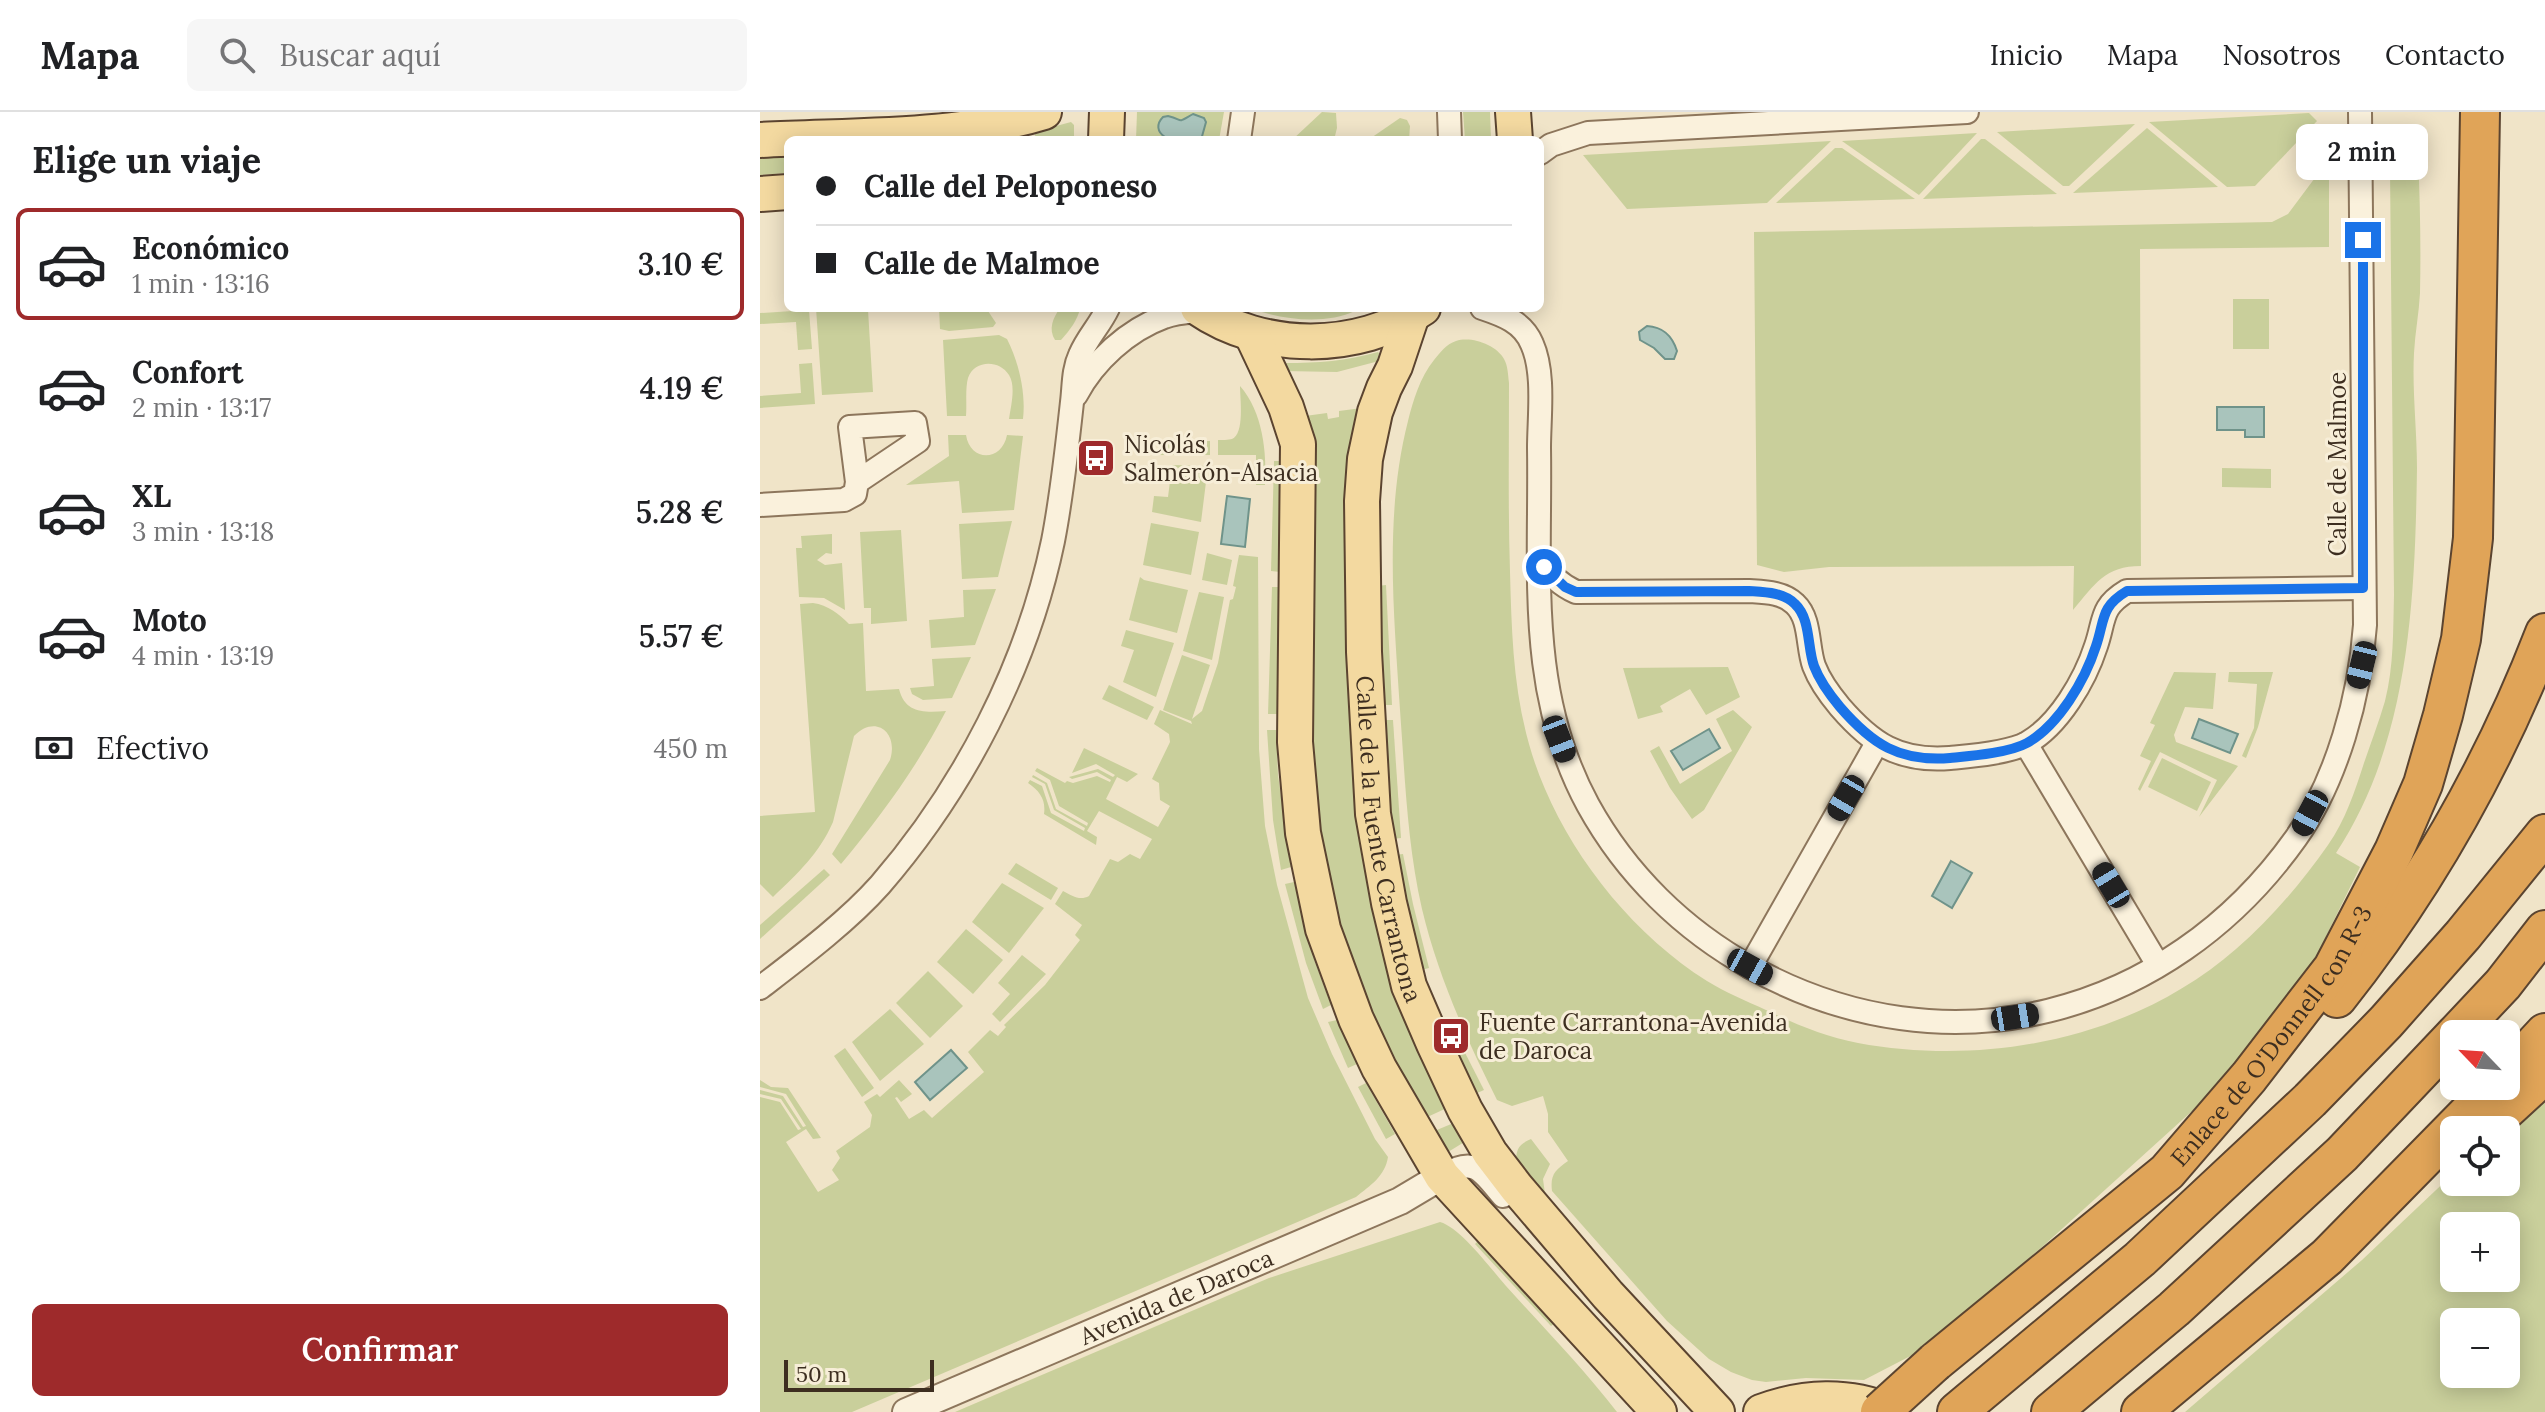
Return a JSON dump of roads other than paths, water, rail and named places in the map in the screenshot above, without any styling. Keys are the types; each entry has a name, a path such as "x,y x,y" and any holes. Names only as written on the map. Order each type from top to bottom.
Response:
{"highway":[{"name":"Enlace de O'Donnell con R-3","path":"1880,1412 1935,1362 2167,1172 2249,1077 2333,968 2394,851 2423,784 2443,715 2461,639 2473,538 2480,112"},
{"path":"2167,1172 2253,1095 2304,1039 2370,956 2438,855 2471,797 2506,727 2545,633"},
{"path":"1968,1402 2140,1259 2310,1100 2386,1022 2463,935 2545,834"},
{"path":"2469,1020 2503,984 2545,930"},
{"path":"2520,1060 2545,1033"},
{"path":"2051,1412 2174,1309 2331,1165 2440,1051"},
{"path":"2499,1116 2545,1074"},
{"path":"2327,1257 2481,1100"},
{"path":"2141,1412 2327,1257 2415,1194 2440,1171"}],"main road":[{"path":"830,136 971,128 1015,121 1044,112"},
{"path":"1106,136 1107,112"},
{"path":"1513,112 1515,136"},
{"path":"760,140 784,139"},
{"path":"760,194 784,192"},
{"path":"1205,312 1252,335 1297,342 1334,341 1376,331 1416,312"},
{"name":"Calle de la Fuente Carrantona","path":"1419,312 1375,412 1365,459 1362,501 1364,652 1372,799 1389,903 1409,986 1465,1110 1490,1153 1608,1295 1717,1412"},
{"path":"1252,335 1286,407 1298,444 1295,742 1303,833 1323,929 1356,1019 1379,1068 1442,1176 1659,1412"},
{"path":"1589,1338 1641,1412"},
{"path":"1761,1412 1786,1403 1819,1399 1852,1401 1890,1412"}],"street":[{"path":"1240,136 1243,112"},
{"path":"1449,112 1450,136"},
{"path":"1544,150 1588,133 1967,112"},
{"name":"Calle de Malmoe","path":"1493,312 1520,325 1532,343 1539,367 1537,594 1540,643 1559,739 1588,806 1633,872 1694,932 1750,967 1813,998 1911,1020 1950,1021 1993,1021 2076,1004 2131,981 2191,946 2241,905 2297,837 2343,741 2362,665 2365,625 2360,112"},
{"path":"760,988 878,887 921,833 955,783 989,720 1025,640 1042,589 1062,488 1073,379 1079,356 1106,312"},
{"path":"1072,403 1086,375 1127,338 1162,317 1179,312"},
{"path":"760,505 844,500 855,494 857,482"},
{"path":"1539,561 1565,587 1576,592 1749,591 1776,594 1794,602 1803,616 1814,667 1828,692 1861,731 1877,743 1904,754 1935,759 1979,756 2026,744 2053,721 2083,679 2097,643 2101,618 2113,599 2127,591 2363,588"},
{"path":"1540,643 1558,602 1576,592"},
{"path":"1750,967 1877,743"},
{"path":"2026,744 2158,965"},
{"path":"1442,1176 1464,1165 1480,1170 1567,1269 1608,1295"},
{"name":"Avenida de Daroca","path":"906,1412 1400,1201 1442,1176"}],"water":[{"path":"1193,114 1204,118 1206,122 1202,136 1164,136 1160,133 1159,122 1163,117 1184,119"},
{"path":"1647,326 1658,328 1670,336 1677,351 1674,359 1665,359 1640,340 1639,332"},
{"path":"2217,407 2264,407 2264,437 2245,437 2245,430 2217,430"},
{"path":"1227,496 1250,499 1245,547 1221,544"},
{"path":"2199,719 2238,734 2230,753 2192,738"},
{"path":"1709,729 1720,748 1683,770 1671,751"},
{"path":"1951,861 1972,873 1952,908 1932,896"},
{"path":"951,1050 967,1068 930,1100 915,1082"}],"place":[{"name":"Nicolás Salmerón-Alsacia","path":"1096,458"},
{"name":"Fuente Carrantona-Avenida de Daroca","path":"1451,1036"}]}
